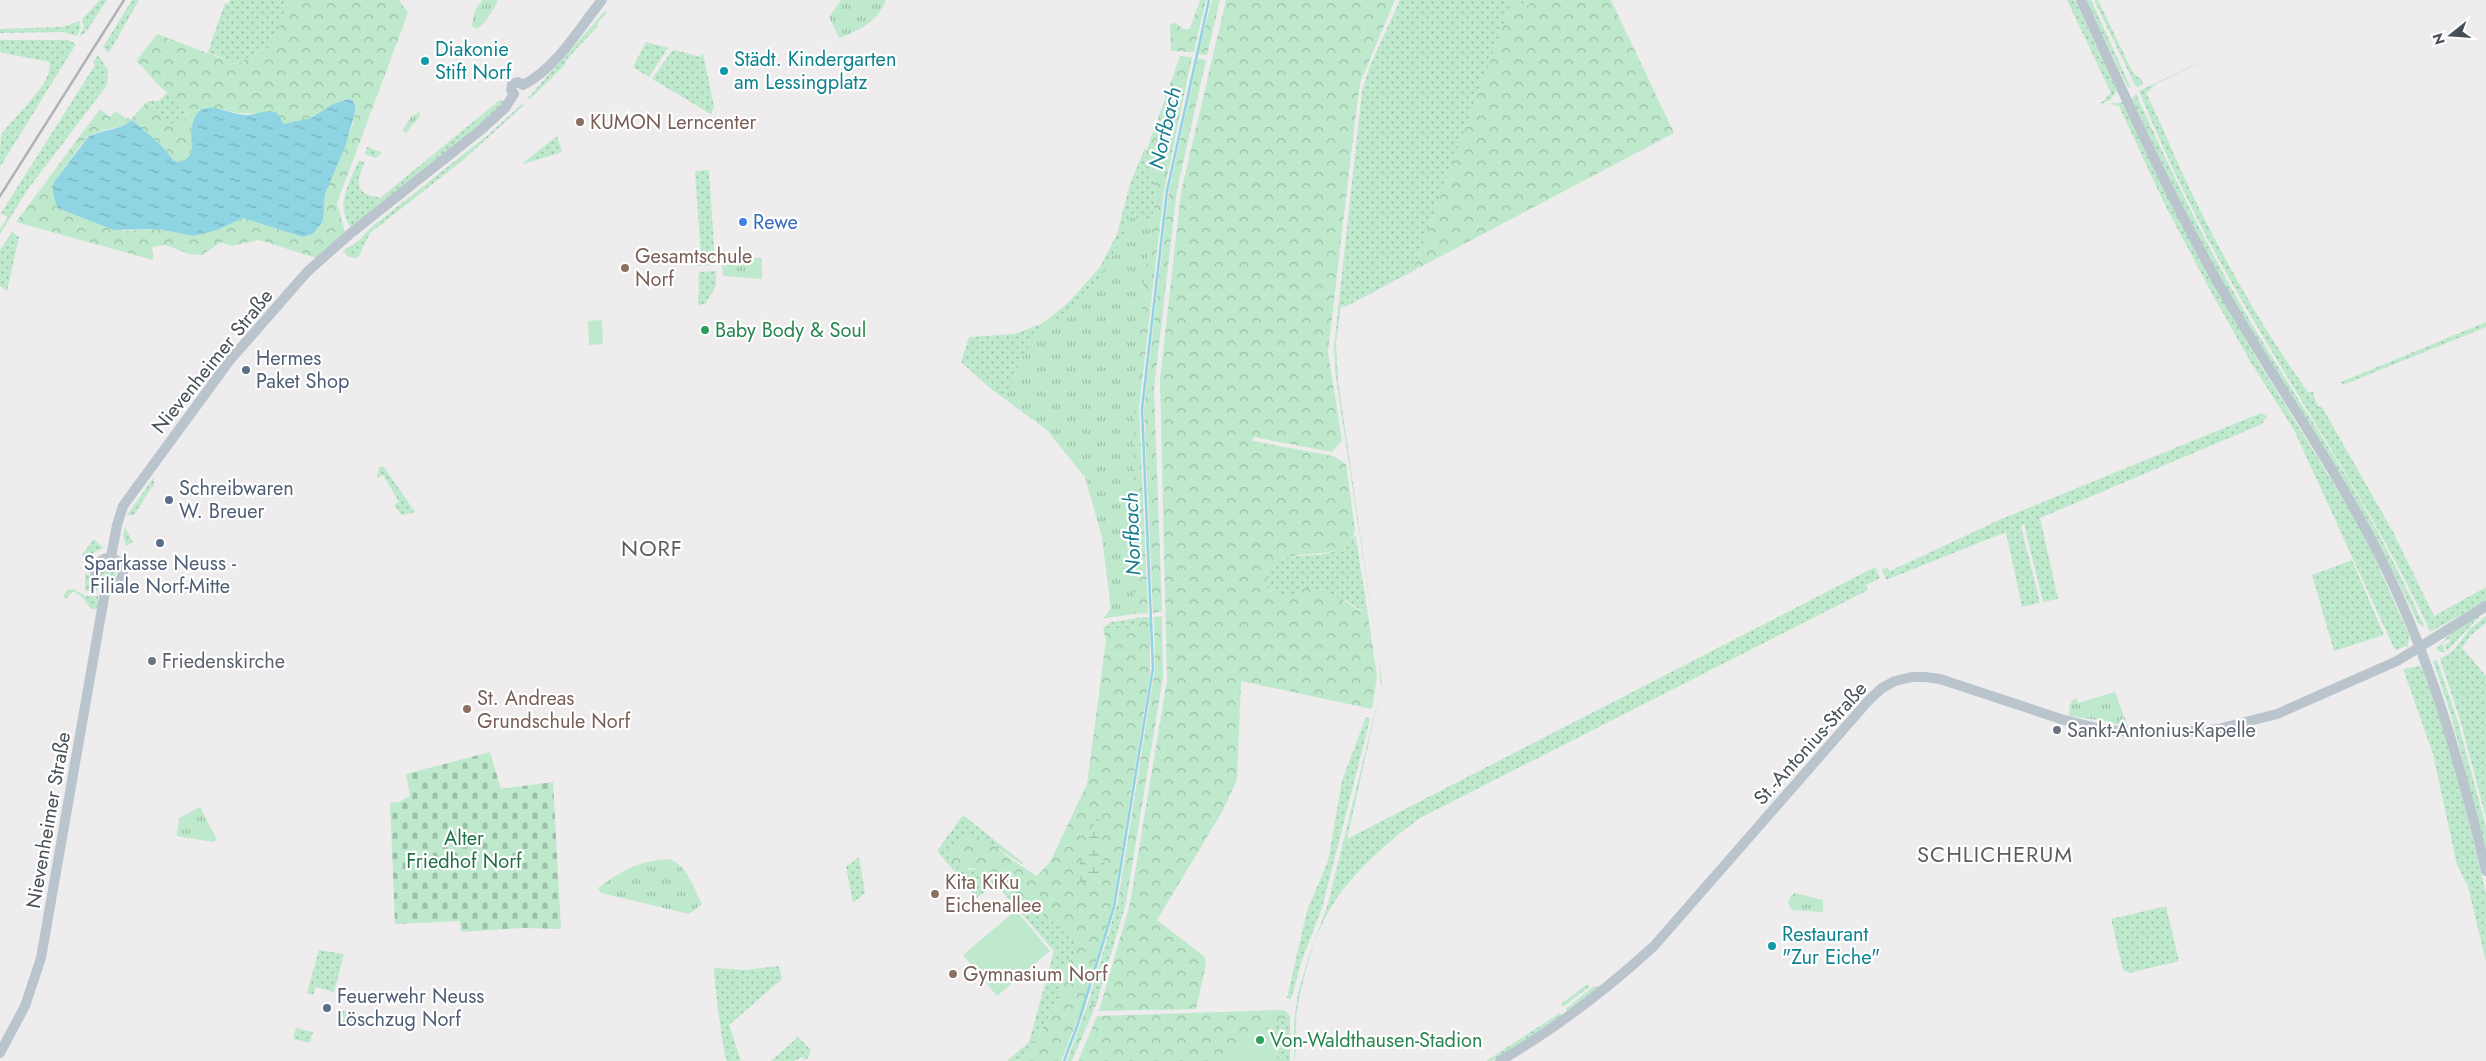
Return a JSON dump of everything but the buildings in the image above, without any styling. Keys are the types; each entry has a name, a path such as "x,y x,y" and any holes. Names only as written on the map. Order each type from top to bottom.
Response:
{"main road":[{"name":"Nievenheimer Straße","path":"111,557 123,506 248,338 331,250 482,129 505,108 514,94 522,93 523,85 535,79 547,67 602,0"},
{"path":"2081,0 2195,239 2255,346 2360,519 2392,582 2421,647 2457,755 2486,871"},
{"path":"111,557 121,564 123,576 117,584 106,586 97,580 94,568 100,560 111,557"},
{"name":"Nievenheimer Straße","path":"0,1052 25,1006 41,958 106,586"},
{"name":"St.-Antonius-Straße","path":"1500,1061 1538,1037 1579,1007 1654,946 1869,700 1882,688 1895,682 1912,677 1932,678 2070,722 2118,732 2162,734 2218,729 2267,717 2395,662 2486,606"}],"green space":[{"path":"100,0 107,0 86,32 79,37 84,27 82,19"},
{"path":"132,0 139,0 109,53 103,47"},
{"path":"230,0 289,0 285,14 270,47 237,64 208,52 225,3 228,4"},
{"path":"289,0 399,0 408,13 337,203 345,232 316,258 259,240 232,246 221,242 202,255 189,254 166,245 152,247 153,260 16,222 100,109 110,117 116,111 125,118 131,119 148,101 158,111 167,125 185,119 188,111 185,107 160,87 136,61 157,34 237,64 270,47 285,14","holes":["348,99 352,100 355,113 353,124 325,194 323,221 313,234 303,237 243,218 217,230 194,236 159,229 124,231 58,208 55,201 53,192 54,182 88,137 121,126 132,120 161,145 174,161 184,162 192,153 191,136 222,109 243,113 276,112 284,125 311,118 333,104"]},
{"path":"483,0 497,0 497,3 485,22 477,29 472,26 473,19 476,9"},
{"path":"841,0 886,0 883,8 873,20 854,32 839,38 829,17"},
{"path":"1200,0 1206,0 1194,52 1171,51 1170,25 1174,22 1185,30 1190,28"},
{"path":"1212,0 1220,0 1207,55 1198,54"},
{"path":"1226,0 1395,0 1360,83 1355,121 1328,352 1342,441 1332,452 1253,437 1253,441 1333,456 1346,464 1355,530 1351,543 1338,550 1284,558 1275,562 1269,569 1266,578 1268,591 1292,596 1298,589 1318,590 1343,600 1368,615 1377,676 1372,709 1241,681 1237,780 1222,812 1157,920 1205,957 1206,964 1196,1009 1099,1011 1130,903 1167,680 1160,379 1181,192"},
{"path":"1400,0 1532,0 1530,5 1512,2 1413,271 1345,307 1341,306 1336,342 1338,381 1376,642 1335,372 1334,347 1362,91 1369,68"},
{"path":"1532,0 1611,0 1674,133 1413,271 1512,2 1529,5"},
{"path":"2067,0 2075,0 2117,91 2110,100 2099,105 2111,93"},
{"path":"2086,0 2091,0 2131,88 2127,86"},
{"path":"2094,0 2098,0 2133,73 2142,80 2143,85 2136,87"},
{"path":"605,11 607,12 597,24 598,26 567,59 564,66 530,99 528,98"},
{"path":"79,21 81,27 77,36 63,32 0,33 0,29 63,27"},
{"path":"0,40 68,40 76,44 0,167 1,136 40,89 49,70 49,62 4,53 0,51"},
{"path":"646,42 668,48 649,77 633,67"},
{"path":"2228,49 2156,84 2146,93 2187,183 2228,264 2274,342 2308,392 2313,392 2317,405 2322,407 2392,530 2434,616 2486,587 2486,601 2434,630 2430,631 2372,518 2229,278 2181,186 2139,91"},
{"path":"675,50 700,57 703,53 714,107 711,114 652,79 671,52"},
{"path":"98,55 108,70 107,85 28,189 0,234 0,229 8,217 1,213 95,65 93,63"},
{"path":"1180,56 1192,57 1164,191 1139,408 1148,613 1134,614 1134,412 1143,290 1156,191 1146,152"},
{"path":"1198,58 1206,60 1177,190 1154,388 1162,611 1153,613 1144,409 1169,191"},
{"path":"168,92 179,99 188,111 185,119 167,126 158,111 148,101 159,101"},
{"path":"2136,94 2224,275 2371,519 2425,628 2418,623 2354,501 2221,280 2134,104 2132,98"},
{"path":"501,99 504,102 495,112 351,227 346,219 344,202 348,185 359,160 365,163 359,180 360,189 369,196 380,198"},
{"path":"2123,102 2199,258 2256,358 2350,510 2371,550 2409,635 2408,647 2396,650 2393,646 2294,430 2250,361 2210,290 2164,203 2119,106 2110,104"},
{"path":"522,104 524,105 462,161 370,233 359,256 352,258 343,251 361,239 368,230 489,134"},
{"path":"419,112 420,116 406,133 402,131 411,117"},
{"path":"557,136 562,152 524,164 524,162"},
{"path":"367,147 381,152 381,154 375,158 365,154"},
{"path":"1145,148 1156,191 1143,290 1134,412 1134,614 1104,618 1111,608 1102,536 1085,477 1047,430 990,388 961,362 969,337 1015,334 1043,323 1069,302 1100,267 1117,234 1130,184"},
{"path":"709,170 715,265 696,266 696,258 701,257 695,171"},
{"path":"1130,217 1152,221 1143,290 1134,412 1134,614 1104,618 1111,608 1102,536 1085,477 1047,430 1005,399 1028,346 1040,331 1072,310 1089,292 1114,253"},
{"path":"12,232 19,237 7,291 0,286 0,250"},
{"path":"762,258 762,279 723,276 722,260"},
{"path":"716,271 716,286 705,304 698,305 699,272"},
{"path":"602,320 603,344 589,345 588,321"},
{"path":"2486,322 2486,327 2343,385 2341,382"},
{"path":"2261,413 2267,416 2262,424 2040,518 2058,599 2043,602 2024,524 2021,526 2040,603 2022,607 2006,532 1886,580 1882,569 1887,568 1890,571 1999,520"},
{"path":"380,466 384,467 415,512 402,515 394,505 399,502 383,475 378,478"},
{"path":"154,477 154,487 152,487 134,515 127,515"},
{"path":"125,527 133,542 126,546 123,536"},
{"path":"1355,532 1368,615 1347,601 1281,595 1268,590 1266,576 1269,567 1276,561 1297,556 1332,552 1355,536"},
{"path":"94,539 103,548 85,557 82,555"},
{"path":"2352,560 2384,635 2334,651 2312,575"},
{"path":"108,564 114,566 116,572 114,578 108,580 102,578 100,572 102,566"},
{"path":"1875,567 1880,578 1866,585 1868,590 1420,818 1397,836 1351,880 1333,904 1320,928 1307,966 1298,1005 1294,1061 1294,1023 1298,993 1308,959 1328,904 1380,694 1347,839"},
{"path":"85,573 92,577 98,591 85,591"},
{"path":"74,589 85,596 98,596 98,609 91,609 82,597 73,591 66,599 63,597 67,590"},
{"path":"2486,610 2447,651 2444,645 2450,642 2449,639 2442,643 2445,652 2439,652 2437,648 2452,632"},
{"path":"1162,616 1163,677 1126,903 1118,901 1155,669 1154,617"},
{"path":"2486,616 2486,623 2471,635 2462,648 2486,676 2486,818 2461,723 2440,659 2453,651 2470,629"},
{"path":"1150,617 1150,674 1112,910 1082,1008 1061,1061 1020,1061 1044,1027 1060,998 1064,971 1069,960 1077,950 1076,939 1036,910 1012,897 991,877 978,869 956,867 948,855 949,848 968,835 979,837 991,843 1037,876 1050,862 1087,784 1106,640 1103,628 1133,628"},
{"path":"1148,618 1144,622 1133,627 1121,629 1103,628 1111,622"},
{"path":"1378,656 1382,683 1381,688"},
{"path":"2437,660 2457,719 2486,827 2486,851 2451,715 2433,661"},
{"path":"2421,666 2450,748 2486,893 2486,962 2468,886 2457,865 2433,754 2403,669"},
{"path":"2115,692 2128,727 2105,721 2069,716 2071,704 2076,698 2078,703"},
{"path":"1366,717 1370,719 1322,908 1302,960 1291,999 1287,998 1307,911 1328,861 1342,781"},
{"name":"Alter Friedhof Norf","path":"490,752 501,789 553,782 561,929 523,928 461,932 460,921 395,924 390,803 399,802 410,796 406,774"},
{"path":"200,807 217,840 213,842 177,836 179,818"},
{"path":"963,815 1022,862 1023,865 981,837 967,870 978,869 991,877 1012,897 1036,910 1076,939 1077,950 1069,960 1064,971 1060,998 1044,1027 1020,1061 1007,1061 1029,1042 1054,951 995,883 977,898 937,851"},
{"path":"1098,815 1102,819 1100,848 1105,866 1100,878 1087,883 1079,880 1077,871"},
{"path":"859,857 865,893 853,903 846,867"},
{"path":"669,859 681,866 693,884 702,904 689,914 601,893 598,888 631,867"},
{"path":"1795,893 1823,900 1823,912 1792,910 1788,903 1791,896"},
{"path":"1118,901 1126,903 1096,1005 1088,1003"},
{"path":"2166,906 2179,961 2129,973 2123,970 2111,919"},
{"path":"1016,910 1050,951 997,996 963,955"},
{"path":"319,950 344,954 334,992 316,987 313,995 307,993"},
{"path":"779,966 782,979 729,1025 741,1061 727,1061 721,1032 714,968 746,970"},
{"path":"1587,984 1589,987 1563,1007 1561,1004"},
{"path":"1594,986 1600,988 1568,1011 1566,1009"},
{"path":"1088,1003 1096,1005 1072,1061 1067,1061"},
{"path":"342,1010 360,1017 357,1026 342,1022 344,1018 340,1016"},
{"path":"1285,1011 1290,1016 1224,1052 1221,1061 1078,1061 1097,1016"},
{"path":"1560,1013 1562,1015 1502,1056 1492,1061 1486,1061"},
{"path":"1290,1016 1290,1061 1278,1061 1270,1027"},
{"name":"Von-Waldthausen-Stadion","path":"1270,1027 1278,1061 1221,1061 1224,1052"},
{"path":"296,1028 313,1032 310,1043 293,1039"},
{"path":"798,1037 811,1050 808,1058 805,1060 802,1057 794,1061 771,1061"}],"water":[{"path":"348,99 352,100 355,105 355,113 345,147 325,194 323,221 313,234 303,237 243,218 217,230 194,236 159,229 114,230 58,208 55,201 53,192 54,182 88,137 122,126 132,120 161,145 174,161 183,162 192,153 191,139 195,116 199,111 206,108 245,115 268,111 276,112 284,124 311,118 333,104"}],"waterway":[{"name":"Norfbach","path":"1064,1061 1079,1021 1114,907 1153,668 1142,409 1167,191 1209,0"}],"railway":[{"path":"0,196 124,0"}],"place":[{"name":"Diakonie Stift Norf","path":"425,61"},
{"name":"Städt. Kindergarten am Lessingplatz","path":"724,71"},
{"name":"KUMON Lerncenter","path":"580,122"},
{"name":"Rewe","path":"743,222"},
{"name":"Gesamtschule Norf","path":"625,268"},
{"name":"Baby Body & Soul","path":"705,330"},
{"name":"Hermes Paket Shop","path":"246,370"},
{"name":"Schreibwaren W. Breuer","path":"169,500"},
{"name":"Sparkasse Neuss - Filiale Norf-Mitte","path":"160,543"},
{"name":"Friedenskirche","path":"152,661"},
{"name":"St. Andreas Grundschule Norf","path":"467,709"},
{"name":"Sankt-Antonius-Kapelle","path":"2057,730"},
{"name":"Kita KiKu Eichenallee","path":"935,894"},
{"name":"Restaurant \"Zur Eiche\"","path":"1772,946"},
{"name":"Gymnasium Norf","path":"953,974"},
{"name":"Feuerwehr Neuss Löschzug Norf","path":"327,1008"},
{"name":"Von-Waldthausen-Stadion","path":"1260,1040"}],"district":[{"name":"NORF","path":"652,548"},
{"name":"SCHLICHERUM","path":"1995,854"}]}
